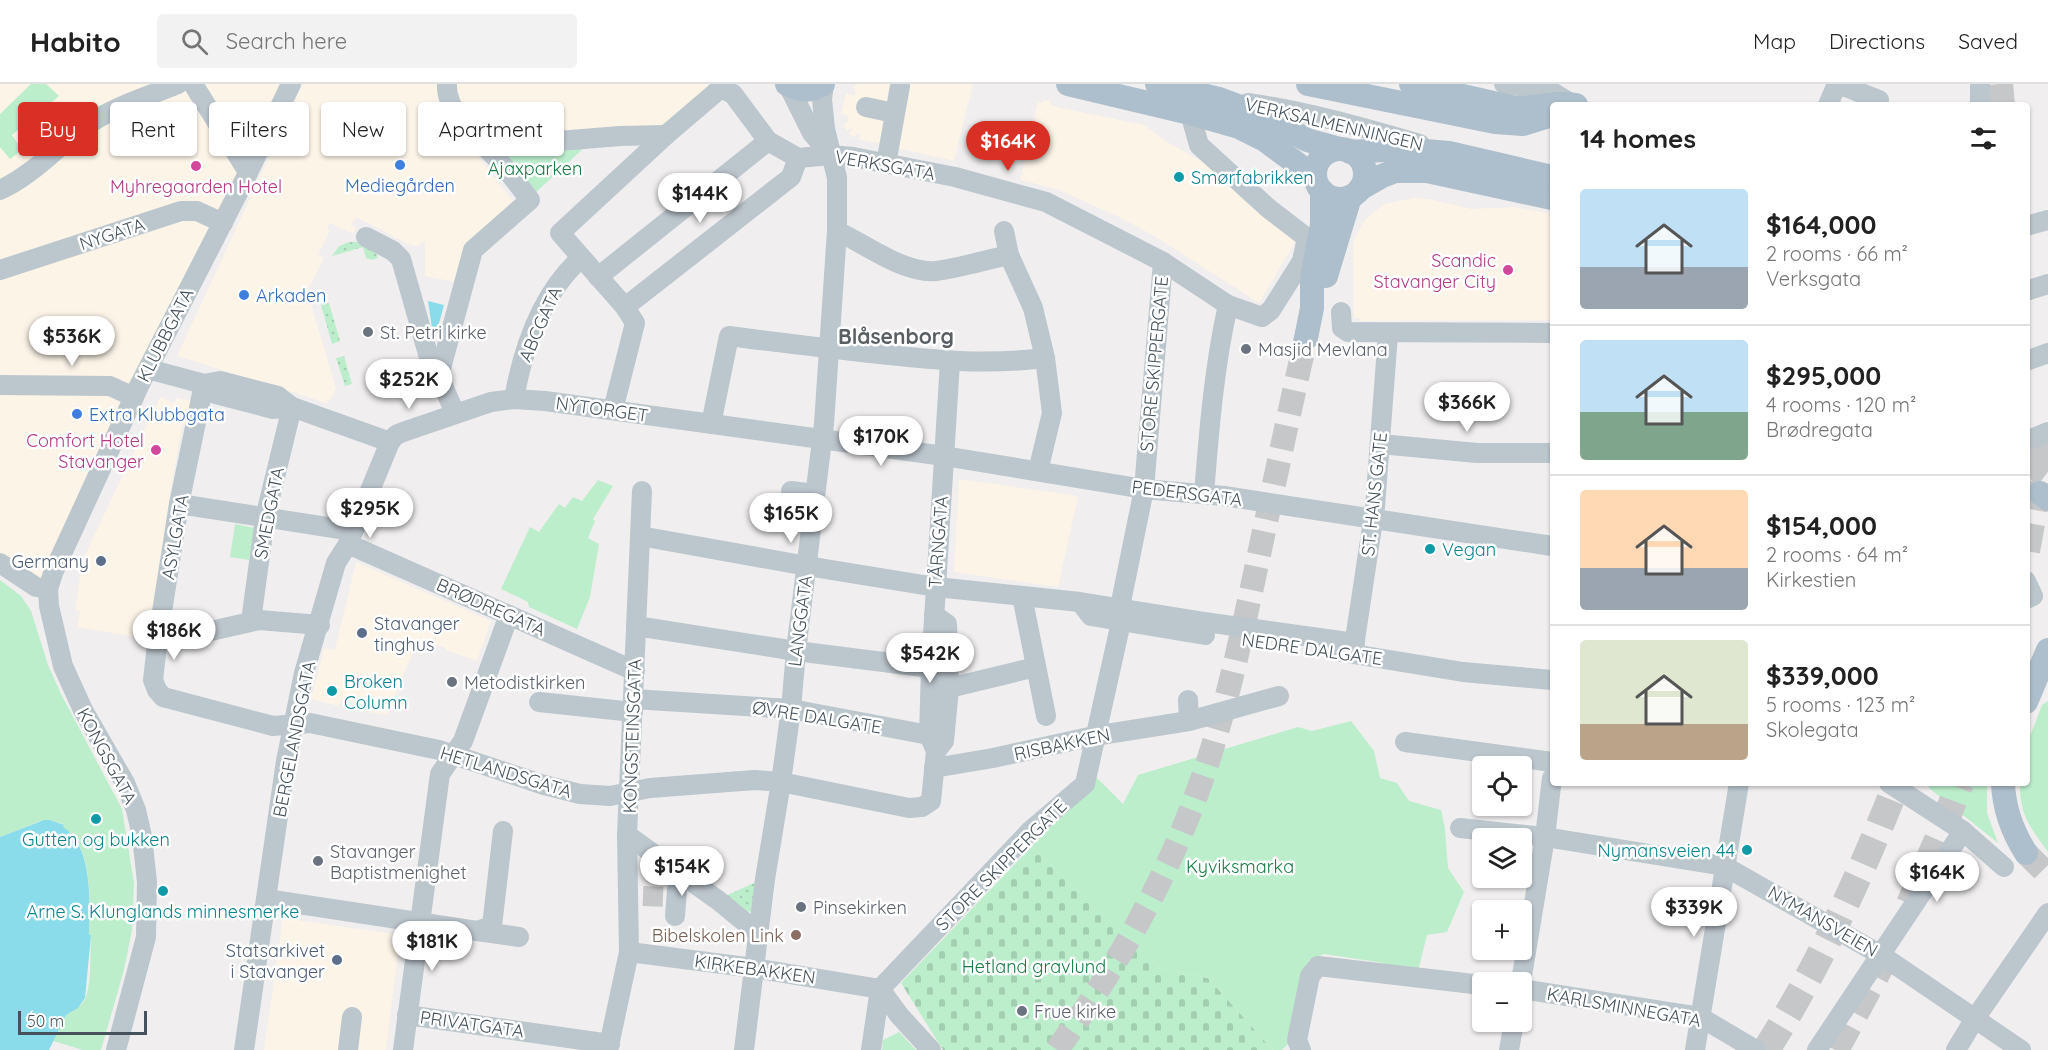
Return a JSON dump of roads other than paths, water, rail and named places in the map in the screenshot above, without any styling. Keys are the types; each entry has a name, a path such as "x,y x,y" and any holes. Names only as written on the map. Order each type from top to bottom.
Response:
{"main road":[{"path":"787,84 798,90 808,90 824,84"},
{"name":"VERKSALMENNINGEN","path":"1068,84 1239,127 1252,134 1318,183"},
{"name":"VERKSALMENNINGEN","path":"1157,84 1219,99 1262,115 1307,140 1345,151 1401,149 1449,153 1550,177"},
{"path":"1308,84 1495,122 1523,124 1550,116"},
{"path":"1361,84 1493,111 1550,105"},
{"path":"1412,84 1515,108"},
{"path":"1305,338 1312,308 1324,282 1356,193 1365,180 1362,163 1357,156 1345,151 1324,156 1316,167 1322,225 1312,278 1312,308"},
{"name":"VERKSALMENNINGEN","path":"1356,193 1382,176 1395,171 1427,171 1550,198"},
{"path":"1318,183 1334,198 1356,193"},
{"path":"2030,694 2048,650"},
{"path":"2003,786 2007,813 2025,853"}],"street":[{"path":"0,190 33,171 90,123 134,101 178,84"},
{"path":"193,84 248,172"},
{"name":"KLUBBGATA","path":"48,589 53,573 134,397 291,84"},
{"path":"447,84 446,95 450,102"},
{"name":"LANGGATA","path":"787,84 812,133 831,155"},
{"name":"LANGGATA","path":"744,1050 758,933 781,782 822,440 837,231 837,178 825,129 822,99 824,84"},
{"path":"1504,84 1549,90 1568,102"},
{"path":"1829,102 1837,84 1879,100"},
{"path":"1980,84 1980,102"},
{"path":"886,164 900,86"},
{"path":"614,410 635,323 625,307 560,234 666,135 721,88 732,94 768,141 798,158 791,177 625,307"},
{"name":"VERKSALMENNINGEN","path":"1219,99 1268,106 1378,132 1449,153"},
{"path":"866,107 894,113"},
{"name":"VERKSGATA","path":"798,158 831,155 886,164 956,177 1046,202 1163,262 1228,304 1262,317 1271,310 1302,261 1307,238 1268,208 1199,145 1190,113"},
{"path":"564,141 666,135"},
{"path":"598,277 768,141"},
{"path":"440,379 473,250 530,200 493,156"},
{"name":"NYGATA","path":"0,270 181,211 197,211 223,223"},
{"path":"2030,225 2048,220"},
{"path":"837,231 891,260 915,268 934,271 1009,255"},
{"path":"1004,231 1009,255 1033,308 1045,358 1052,413 1038,471"},
{"path":"366,237 393,251 403,262 432,368 440,379 455,414"},
{"name":"ABCGATA","path":"514,399 521,366 540,315 552,291 567,270 581,258"},
{"name":"STORE SKIPPERGATE","path":"880,989 1031,830 1084,784 1144,489 1163,262"},
{"path":"2030,290 2048,284"},
{"path":"1204,494 1220,343 1228,304"},
{"path":"1341,312 1342,327 1348,332 1550,333"},
{"name":"ST. HANS GATE","path":"1354,648 1373,519 1388,334"},
{"path":"711,424 729,336 950,362 1005,363 1045,358"},
{"path":"2030,360 2048,353"},
{"name":"TÅRNGATA","path":"931,801 933,751 931,668 950,362"},
{"path":"148,369 204,384 216,394 250,403 273,409 292,407 390,442"},
{"name":"ASYLGATA","path":"156,690 153,680 158,636 179,504 204,384"},
{"path":"0,385 110,386 134,397"},
{"name":"NYTORGET","path":"390,442 396,435 455,414 491,402 514,399 614,410 822,440"},
{"name":"SMEDGATA","path":"251,621 265,518 292,407"},
{"path":"2030,439 2048,432"},
{"name":"PEDERSGATA","path":"822,440 944,456 1144,489 1204,494 1550,546"},
{"name":"BERGELANDSGATA","path":"244,1050 286,762 304,673 320,625 336,562 351,538 390,442"},
{"path":"1380,444 1477,453 1550,453"},
{"name":"KONGSTEINSGATA","path":"609,1047 629,952 635,895 627,835 642,491"},
{"path":"791,491 815,494"},
{"name":"BRØDREGATA","path":"179,504 265,518 351,538 509,615 635,671"},
{"name":"NEDRE DALGATE","path":"640,536 936,587 1080,602 1091,616 1120,615 1201,635 1354,648 1463,672 1550,680"},
{"path":"0,563 36,587 48,589"},
{"name":"KONGSGATA","path":"48,589 52,627 65,674 128,789 142,836 147,882 146,937 116,1050"},
{"path":"1023,596 1046,716"},
{"path":"403,1050 440,774 463,741 509,615"},
{"name":"TÅRNGATA","path":"933,751 944,741 949,688 946,624 934,615"},
{"path":"158,636 193,634 251,621 268,620 320,625"},
{"path":"636,626 796,651 931,668"},
{"path":"949,688 1036,668"},
{"name":"HETLANDSGATA","path":"156,690 168,698 273,726 310,723 454,754 572,793 601,796 650,788 755,780 781,782 909,808 922,807 931,801"},
{"name":"RISBAKKEN","path":"933,751 993,758 1094,736 1189,721 1279,696"},
{"path":"1188,700 1189,721"},
{"name":"ØVRE DALGATE","path":"539,702 790,709 933,751"},
{"path":"1406,742 1550,762"},
{"path":"1523,972 1551,786"},
{"path":"1695,1050 1738,786"},
{"path":"1894,786 1964,831 2004,867"},
{"path":"1922,803 1924,786"},
{"name":"NYMANSVEIEN","path":"1460,828 1545,837 1724,866 1881,955 2021,1050"},
{"path":"485,929 503,831"},
{"path":"1817,1050 1964,831"},
{"path":"627,835 719,901 758,933"},
{"path":"266,899 420,924 485,929 519,937"},
{"path":"1956,1050 2048,913"},
{"name":"KIRKEBAKKEN","path":"629,952 754,968 880,989"},
{"path":"1300,1050 1297,1040 1310,976 1318,966 1472,984"},
{"path":"871,1050 880,989"},
{"path":"880,989 899,1015 932,1050"},
{"name":"KARLSMINNEGATA","path":"1532,991 1700,1017 1756,1050"},
{"name":"PRIVATGATA","path":"406,1015 609,1047"},
{"path":"348,1050 352,1017"},
{"path":"1509,1050 1512,1032"}],"water":[{"path":"428,301 444,305 438,327 432,328"},
{"path":"44,820 64,825 63,827 80,847 85,861 90,907 89,935 91,935 85,998 78,1008 66,1015 49,1050 0,1050 0,837"}],"tunnel":[{"path":"1999,84 2001,102"},
{"path":"1057,1050 1096,993 1132,934 1164,872 1202,779 1221,719 1236,657 1306,338"},
{"path":"2030,529 2048,429"},
{"path":"2030,464 2048,478"},
{"path":"1766,1050 1804,986 1838,920 1896,786"},
{"path":"1910,904 1959,786"},
{"path":"2026,853 2048,875"},
{"path":"643,896 668,897"},
{"path":"1835,1050 1884,959"}],"place":[{"name":"Mediegården","path":"400,165"},
{"name":"Myhregaarden Hotel","path":"196,166"},
{"name":"Smørfabrikken","path":"1179,177"},
{"name":"Scandic Stavanger City","path":"1508,270"},
{"name":"Arkaden","path":"244,295"},
{"name":"St. Petri kirke","path":"368,332"},
{"name":"Masjid Mevlana","path":"1246,349"},
{"name":"Extra Klubbgata","path":"77,414"},
{"name":"Comfort Hotel Stavanger","path":"156,450"},
{"name":"Vegan","path":"1430,549"},
{"name":"Germany","path":"101,561"},
{"name":"Stavanger tinghus","path":"362,633"},
{"name":"Metodistkirken","path":"452,682"},
{"name":"Broken Column","path":"332,691"},
{"name":"Gutten og bukken","path":"96,819"},
{"name":"Nymansveien 44","path":"1747,850"},
{"name":"Stavanger Baptistmenighet","path":"318,861"},
{"name":"Arne S. Klunglands minnesmerke","path":"163,891"},
{"name":"Pinsekirken","path":"801,907"},
{"name":"Bibelskolen Link","path":"796,935"},
{"name":"Statsarkivet i Stavanger","path":"337,960"},
{"name":"Frue kirke","path":"1022,1011"}],"district":[{"name":"Blåsenborg","path":"896,336"}],"park label":[{"name":"Ajaxparken","path":"535,168"},
{"name":"Kyviksmarka","path":"1240,866"},
{"name":"Hetland gravlund","path":"1034,966"}]}
